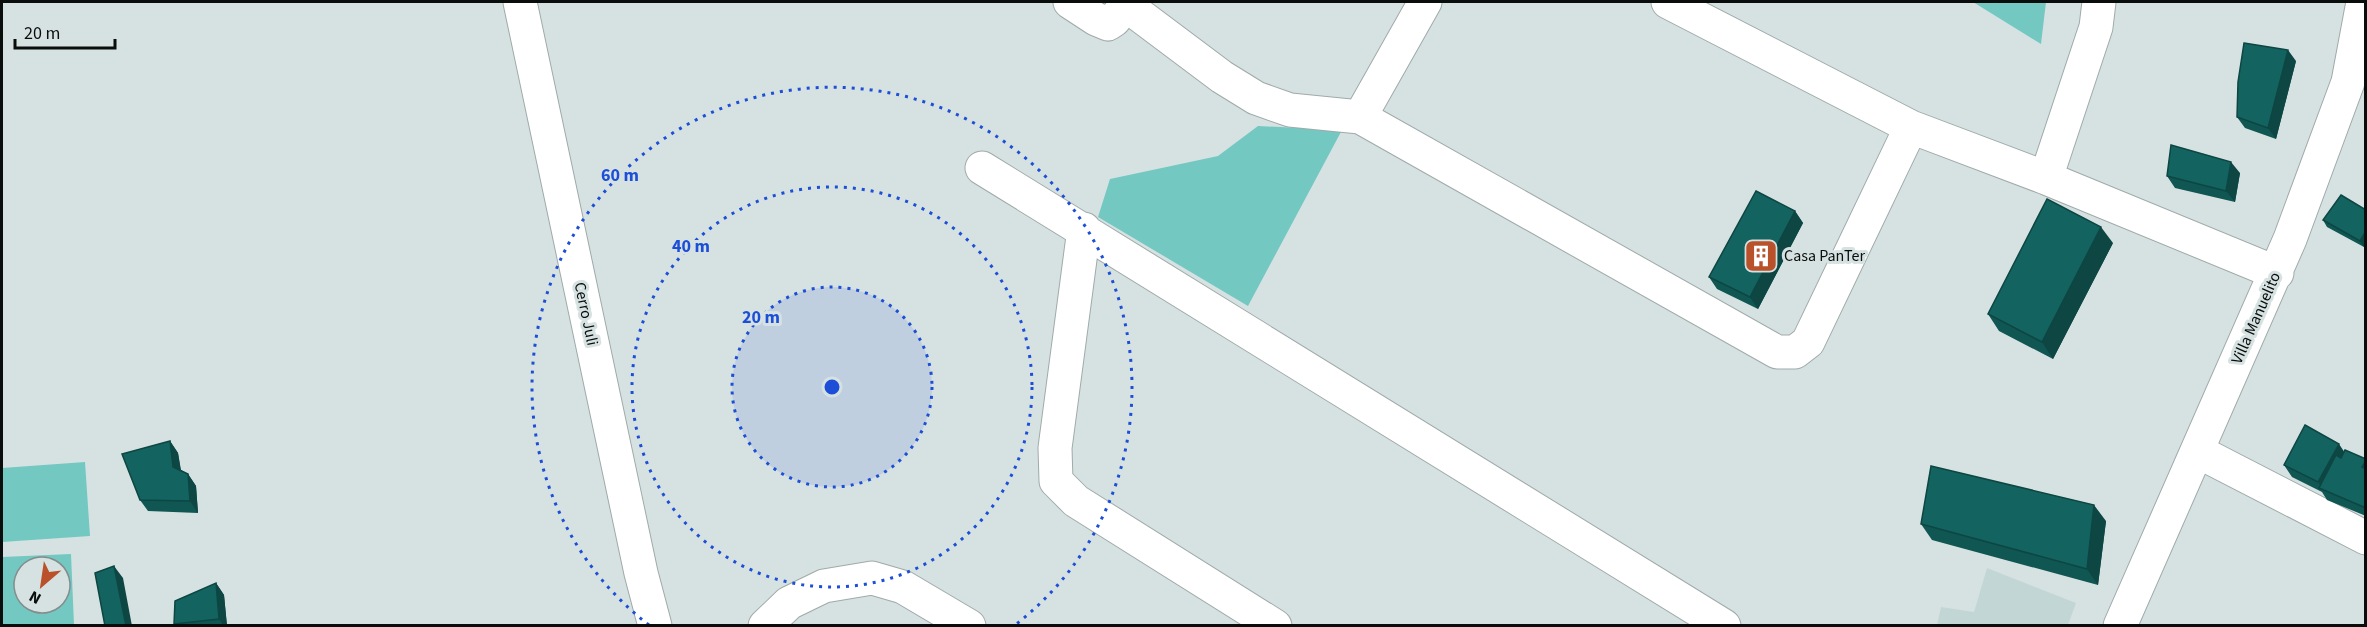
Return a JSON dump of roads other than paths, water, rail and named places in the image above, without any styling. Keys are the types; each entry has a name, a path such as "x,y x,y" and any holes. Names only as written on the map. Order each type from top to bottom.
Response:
{"street":[{"name":"Cerro Juli","path":"520,2 641,573 655,626"},
{"path":"1071,2 1096,19 1108,24 1114,20 1126,3 1222,76 1256,98 1290,110 1360,117 1776,352 1795,352 1808,342 1911,127"},
{"path":"1360,117 1425,2"},
{"path":"1668,2 1911,127 2046,178 2277,273"},
{"path":"2046,178 2096,27 2099,2"},
{"name":"Villa Manuelito","path":"2120,626 2277,273 2357,86 2363,2"},
{"path":"2357,86 2366,48"},
{"path":"982,168 1724,626"},
{"path":"1084,229 1055,448 1056,481 1076,501 1275,626"},
{"path":"2197,451 2366,538"},
{"path":"765,626 789,603 824,585 872,578 903,588 969,626"}],"place":[{"name":"Casa PanTer","path":"1761,256"}]}
